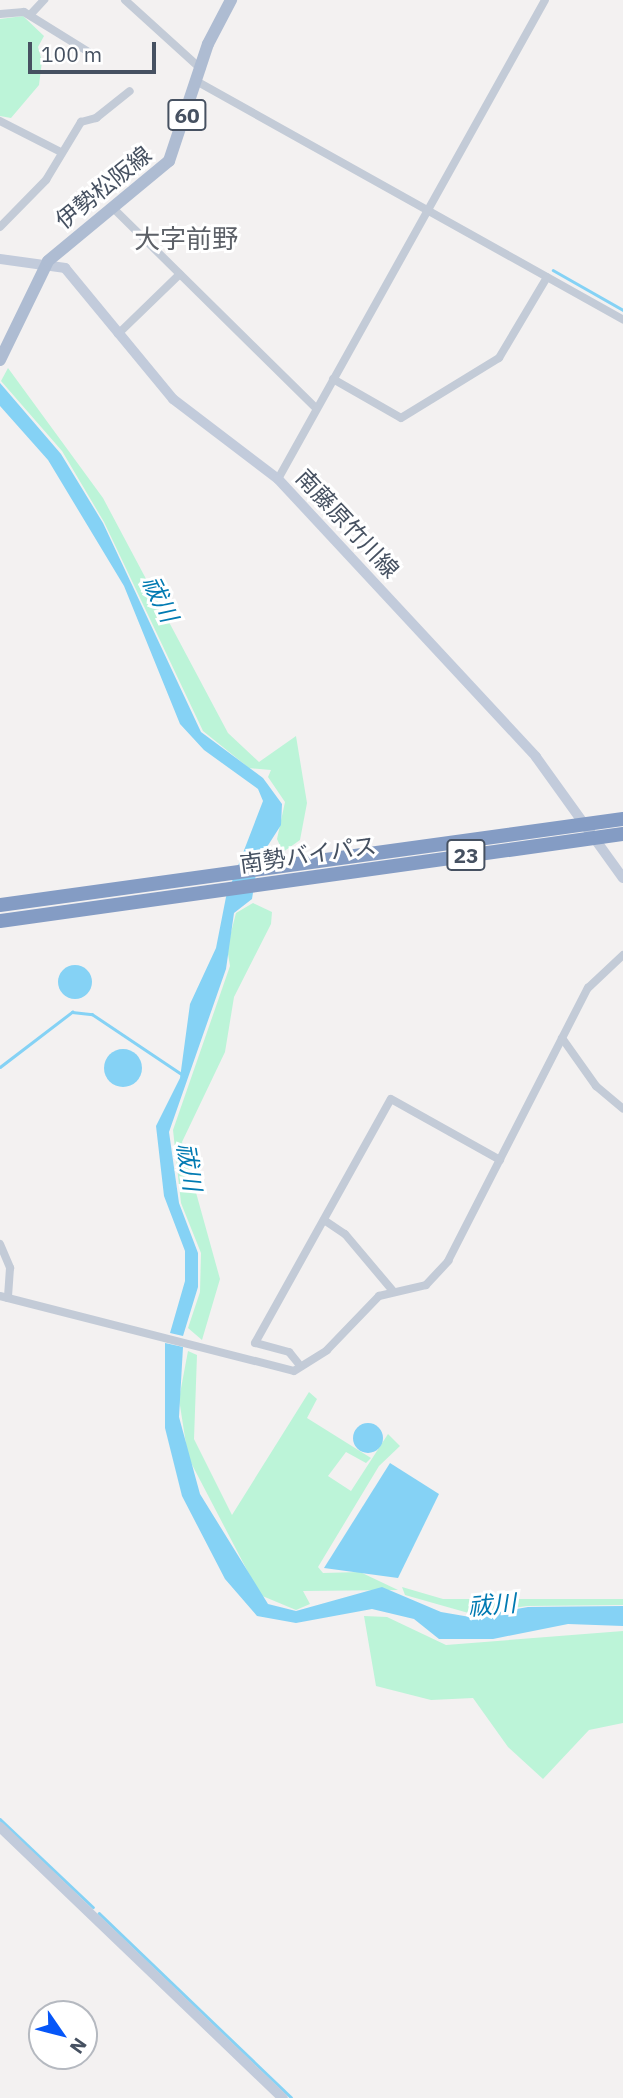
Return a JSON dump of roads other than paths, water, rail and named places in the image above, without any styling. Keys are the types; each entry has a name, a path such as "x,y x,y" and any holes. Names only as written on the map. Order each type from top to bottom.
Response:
{"highway":[{"name":"南勢バイパス","path":"0,921 163,891 623,819"},
{"name":"南勢バイパス","path":"310,870 623,834"},
{"name":"南勢バイパス","path":"0,905 163,891"}],"main road":[{"name":"伊勢松阪線","path":"0,360 44,266 169,161 199,75 231,0"},
{"name":"南藤原竹川線","path":"0,259 65,268 118,334 185,410 278,479 514,733 597,838 623,878"},
{"path":"0,1827 283,2098"}],"street":[{"path":"30,15 44,0"},
{"path":"125,0 199,75 427,210 623,320"},
{"path":"278,479 545,0"},
{"path":"0,14 30,15 92,54"},
{"path":"0,227 46,180 59,151 81,121 96,118 130,91"},
{"path":"0,121 59,151"},
{"path":"114,209 316,408"},
{"path":"118,334 180,274"},
{"path":"332,379 401,418 499,358 547,277"},
{"path":"0,1244 10,1268 4,1297 294,1371 299,1363 327,1350 379,1296 426,1285 441,1270 594,979 623,955"},
{"path":"562,1038 596,1086 623,1109"},
{"path":"299,1363 289,1352 255,1343 391,1099 500,1160"},
{"path":"324,1220 345,1234 393,1291"}],"water":[{"path":"0,383 61,454 103,523 201,732 263,778 282,804 281,825 258,861 252,899 234,913 226,969 169,1132 179,1203 198,1253 198,1287 183,1336 170,1333 185,1281 185,1251 164,1196 156,1126 180,1078 190,1004 216,948 226,897 263,801 258,789 204,750 180,724 124,586 48,460 0,406"},
{"path":"75,965 87,970 92,982 87,994 75,999 63,994 58,982 63,970"},
{"path":"123,1049 137,1054 142,1068 137,1082 123,1087 109,1082 104,1068 109,1054"},
{"path":"165,1343 183,1347 179,1417 200,1494 268,1604 296,1611 382,1587 441,1612 470,1617 528,1607 623,1606 623,1626 568,1624 493,1639 439,1639 414,1619 372,1609 296,1623 257,1616 225,1579 182,1496 165,1428"},
{"path":"368,1423 378,1428 383,1438 378,1448 368,1453 358,1448 353,1438 358,1428"},
{"path":"390,1463 439,1494 398,1578 324,1568"}],"waterway":[{"path":"553,270 623,310"},
{"path":"0,1067 72,1012 92,1014 183,1075"},
{"path":"0,1819 93,1907"},
{"path":"99,1913 291,2097"}],"district":[{"name":"大字前野","path":"186,239"}],"water label":[{"name":"祓川","path":"160,599"},
{"name":"祓川","path":"189,1167"},
{"name":"祓川","path":"492,1605"}]}
